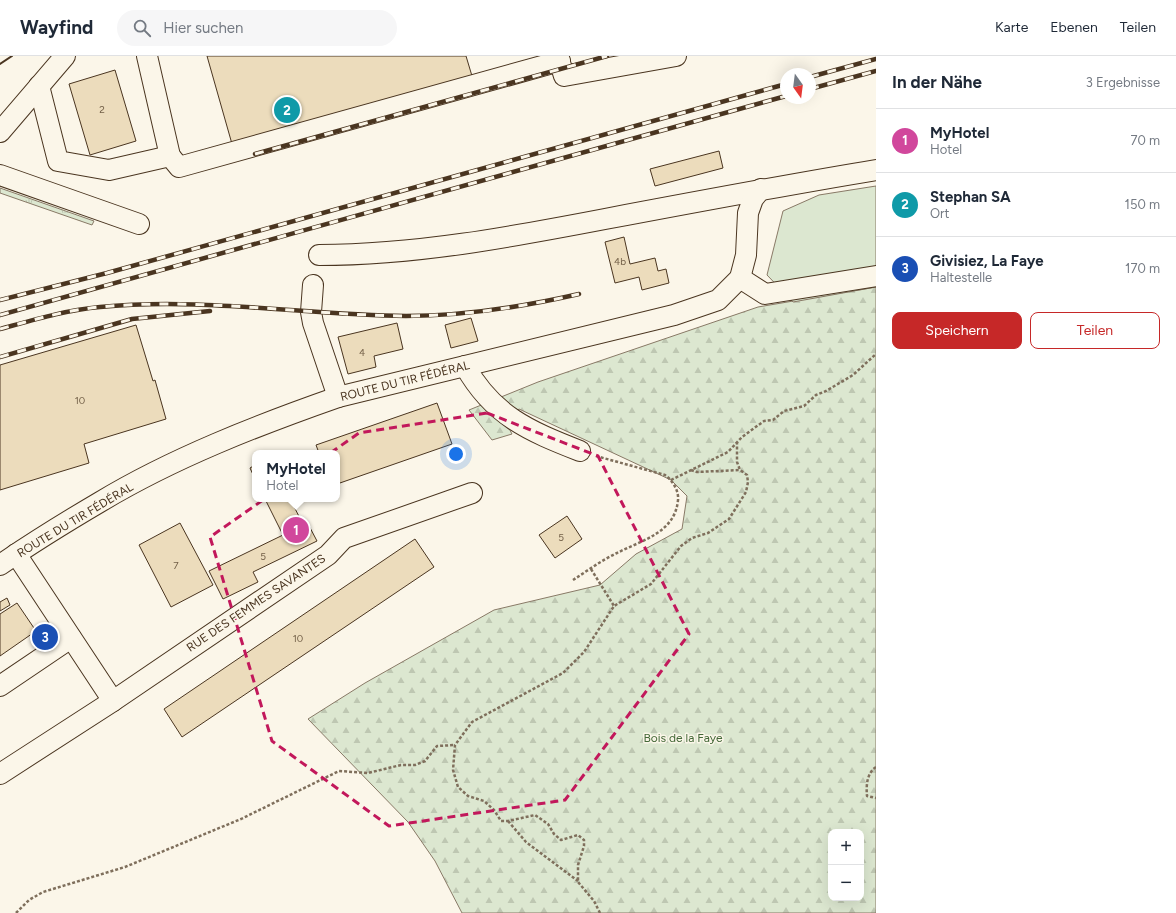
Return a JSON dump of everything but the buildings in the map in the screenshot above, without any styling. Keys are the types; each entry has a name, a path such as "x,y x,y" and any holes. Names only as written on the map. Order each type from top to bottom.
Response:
{"street":[{"path":"0,132 65,56"},
{"path":"147,56 170,156 179,167 559,59 564,76 676,56"},
{"path":"39,86 58,161 109,170 170,156"},
{"path":"319,256 359,255 420,249 549,230 761,189 876,170"},
{"path":"0,175 139,224"},
{"path":"761,189 754,199 748,213 746,255 740,278 765,294 876,276"},
{"name":"ROUTE DU TIR FÉDÉRAL","path":"8,560 101,501 214,445 298,411 338,397 674,315 718,300 740,278"},
{"path":"313,285 311,312 313,323 338,397"},
{"path":"465,366 483,394 505,414 529,430 580,451"},
{"name":"RUE DES FEMMES SAVANTES","path":"0,774 113,701 328,555 344,538 472,493"},
{"path":"8,560 67,632 113,701"},
{"path":"0,686 67,632"}],"path":[{"path":"671,480 728,452 737,442 764,420 773,420 784,411 804,406 816,395 826,391 853,374 876,354"},
{"path":"578,882 578,865 584,846 584,840 578,835 561,840 554,834 548,824 535,816 501,821 494,810 484,801 468,796 458,787 453,770 455,745 472,722 563,673 584,652 614,606 651,584 681,546 692,538 708,533 729,519 746,492 748,482 747,475 740,470 737,462 737,442"},
{"path":"573,580 616,553 656,534 670,524 677,510 678,496 671,480 665,475 580,451"},
{"path":"691,470 697,472 740,470"},
{"path":"591,569 614,606"},
{"path":"16,913 29,900 43,892 125,867 241,819 339,771 368,773 401,765 415,765 425,761 437,746 455,745"},
{"path":"876,767 868,777 866,789 867,796 876,798"},
{"path":"508,821 526,842 578,882 594,901 600,913"}],"highlighted area":[{"path":"487,413 598,456 689,634 565,800 389,826 272,741 210,537 359,433"}],"green space":[{"path":"876,186 876,287 793,302 767,275 783,211 819,195"},
{"path":"0,188 94,221 92,225 0,193"},
{"name":"Bois de la Faye","path":"876,287 876,913 462,913 435,861 408,822 308,719 365,683 494,610 600,585 636,554 682,529 687,496 671,480 519,409 505,421 512,434 492,440 469,410 538,382 758,307"}],"railway":[{"path":"255,154 607,56"},
{"path":"816,75 876,59"},
{"path":"816,87 876,71"},
{"path":"0,300 107,273 780,86"},
{"path":"0,315 780,98"},
{"path":"0,329 75,310 138,304 215,305 368,315 428,316 493,310 579,294"},
{"path":"0,357 132,319 210,311"}],"wall":[{"path":"0,64 12,56"}],"place":[{"name":"Stephan SA","path":"287,110"},
{"name":"MyHotel","path":"296,530"},
{"name":"Givisiez, La Faye","path":"45,637"}]}
